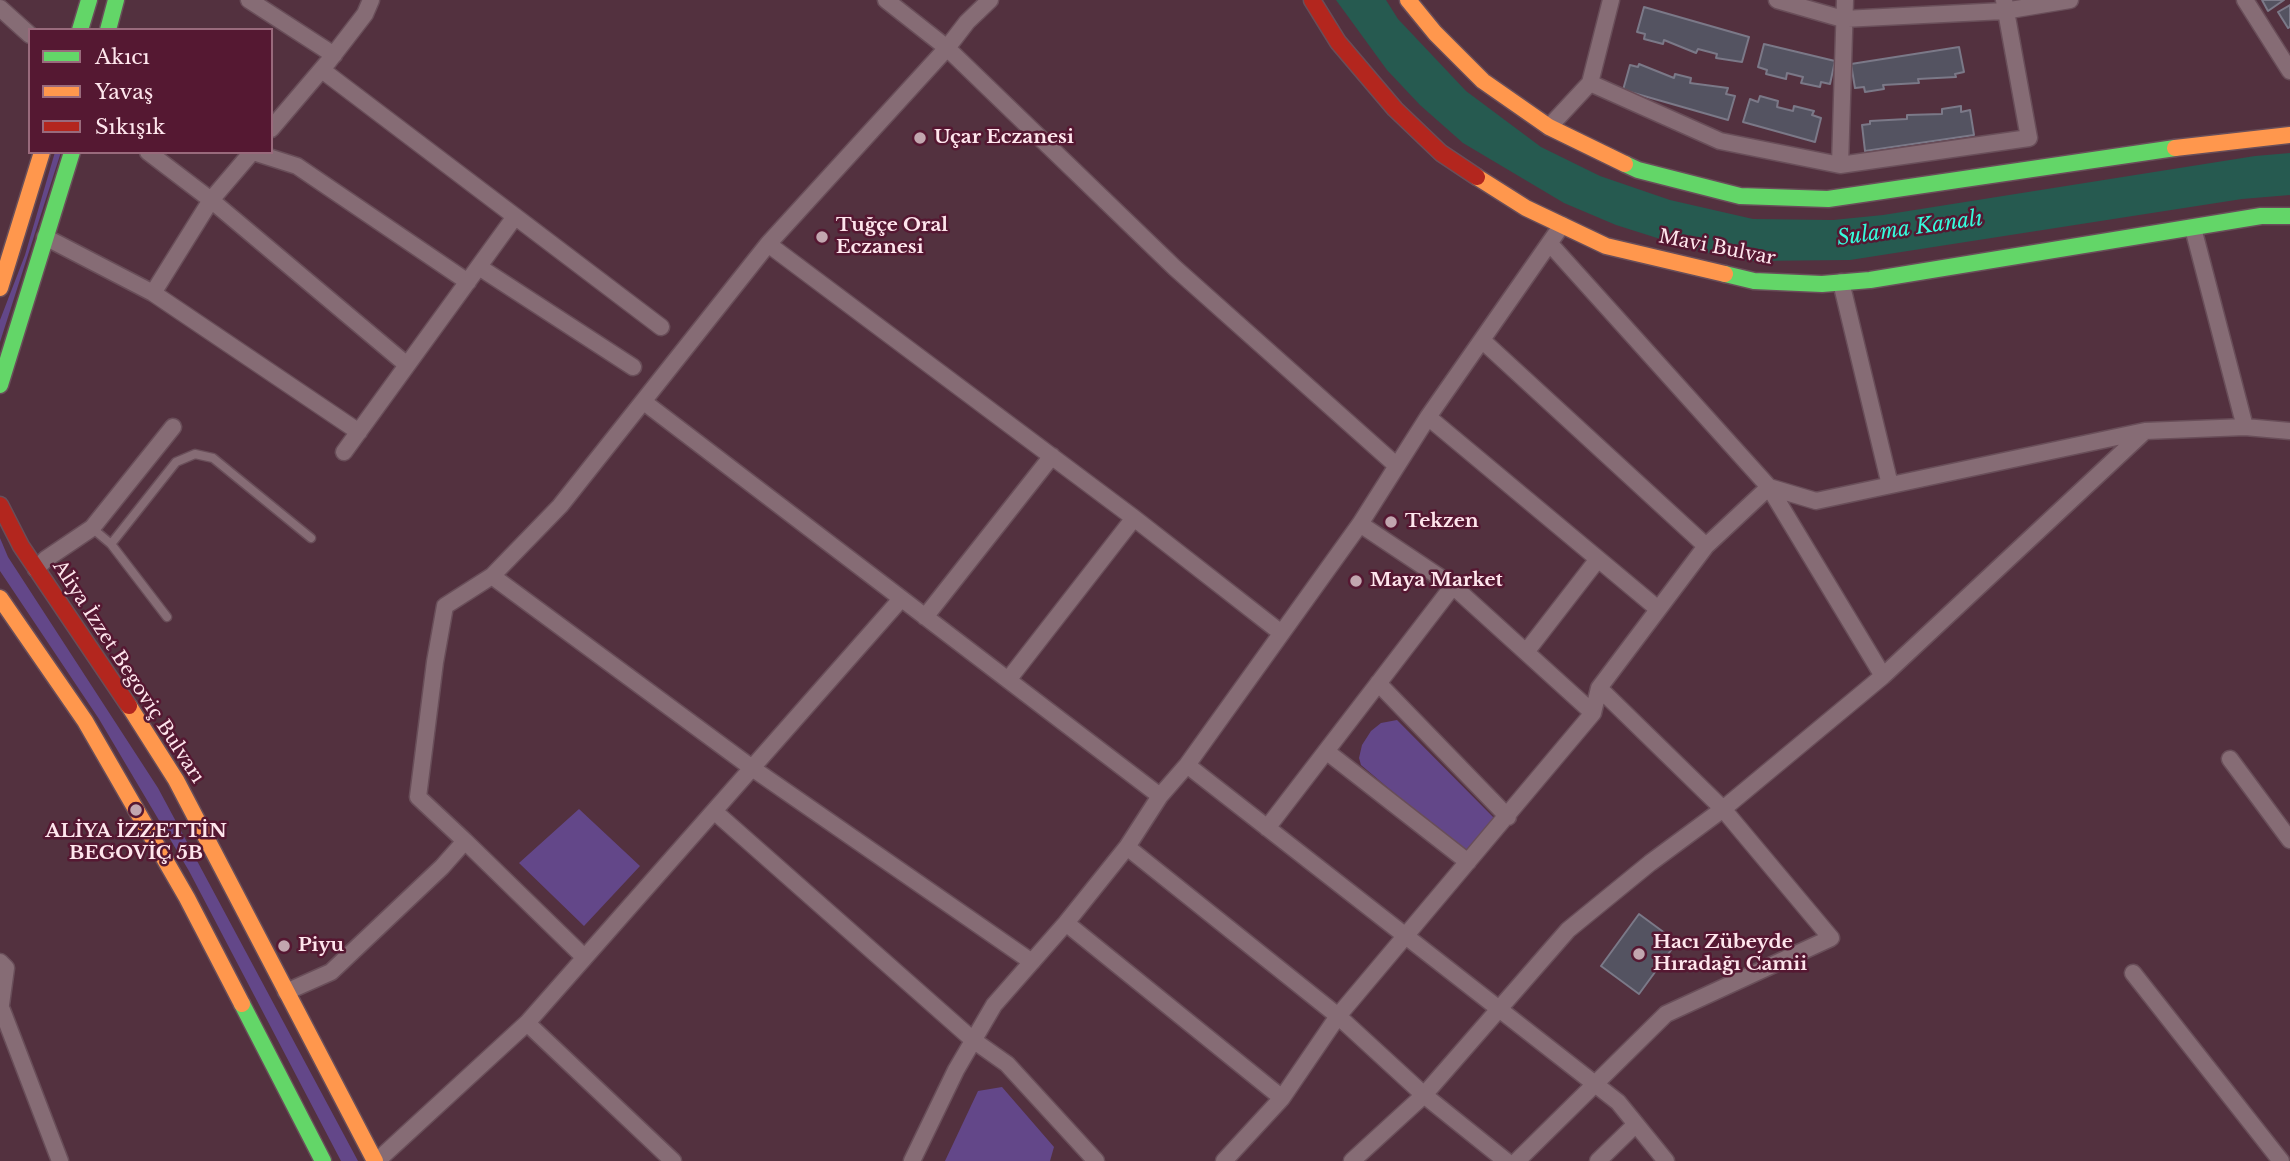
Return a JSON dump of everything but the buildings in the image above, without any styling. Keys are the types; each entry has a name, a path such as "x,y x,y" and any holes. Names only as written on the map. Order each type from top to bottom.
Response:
{"main road":[{"path":"81,28 89,0"},
{"path":"109,28 116,0"},
{"name":"Mavi Bulvar","path":"1312,0 1338,42 1395,109 1441,153 1526,208 1606,246 1754,281 1841,282 2261,216 2290,216"},
{"path":"1408,0 1435,33 1483,81 1549,127 1638,170 1696,187 1740,196 1828,200 2151,151 2290,135"},
{"path":"0,288 41,154"},
{"path":"0,385 71,154"},
{"name":"Aliya İzzet Begoviç Bulvarı","path":"0,505 36,569 135,713 176,780 376,1161"},
{"path":"0,598 85,721 180,887 323,1161"},
{"path":"0,616 20,626"}],"street":[{"path":"250,0 334,55"},
{"path":"273,127 334,55 365,14 371,0"},
{"path":"886,0 947,48 1175,268 1397,466"},
{"path":"584,957 418,797 445,606 492,576 560,506 768,244 947,48 967,22 990,0"},
{"path":"1549,127 1590,83 1611,0"},
{"path":"1777,0 1843,19 2070,0"},
{"path":"1840,165 1845,0"},
{"path":"2245,0 2290,71"},
{"path":"1590,83 1720,141 1840,165 2029,138 2004,6"},
{"path":"0,8 28,33"},
{"path":"322,70 661,327"},
{"path":"151,154 211,200 407,365"},
{"path":"153,293 211,200 250,154"},
{"path":"258,154 297,166 468,282"},
{"path":"344,452 514,218"},
{"path":"912,1161 993,1005 1066,923 1127,847 1160,796 1186,765 1360,524 1428,417 1562,226"},
{"path":"2193,228 2245,427"},
{"path":"45,237 153,293 359,432"},
{"path":"768,244 1134,518 1280,632"},
{"path":"1551,245 1769,487 1883,676"},
{"path":"479,267 633,367"},
{"path":"1841,282 1890,485"},
{"path":"1483,341 1706,546"},
{"path":"644,402 1160,796"},
{"path":"1428,417 1658,609"},
{"path":"36,569 46,559 92,528 173,427"},
{"path":"1769,487 1816,501 2145,431 2245,427 2290,431"},
{"path":"1352,1161 1424,1095 1568,930 1650,863 1723,809 1883,676 2145,431"},
{"path":"925,617 1052,456"},
{"path":"1224,1161 1282,1098 1338,1016 1593,713 1599,688 1706,546 1769,487"},
{"path":"1008,680 1134,518"},
{"path":"1360,524 1453,586 1593,713"},
{"path":"1526,652 1598,559"},
{"path":"492,576 752,768 1032,962"},
{"path":"1267,828 1453,586"},
{"path":"376,1161 527,1023 901,599"},
{"path":"1378,683 1508,817"},
{"path":"1517,1161 1594,1082 1666,1014 1831,938 1723,809 1599,688"},
{"path":"1326,751 1468,862"},
{"path":"2230,759 2290,840"},
{"path":"1186,765 1594,1082 1618,1102 1666,1161"},
{"path":"714,811 973,1040 1007,1064 1096,1161"},
{"path":"286,992 331,972 442,867 465,841"},
{"path":"1127,847 1338,1016 1424,1095 1506,1161"},
{"path":"1066,923 1282,1098"},
{"path":"0,962 6,968 1,1011 60,1161"},
{"path":"2133,973 2281,1161"},
{"path":"527,1023 673,1161"},
{"path":"1598,1161 1636,1124"}],"lane":[{"path":"111,544 176,462 195,454 213,458 311,538"},
{"path":"92,528 111,544 167,617"}],"shaded area":[{"path":"54,154 60,154 0,342 0,320 25,255"},
{"path":"0,538 8,557 158,788 358,1161 341,1161 189,871 99,719 0,571"},
{"path":"1397,720 1499,823 1471,858 1361,765 1359,758 1362,745 1371,731 1381,723"},
{"path":"579,809 640,866 584,926 519,863"},
{"path":"1002,1087 1054,1147 1050,1161 945,1161 978,1091"}],"water":[{"name":"Sulama Kanalı","path":"1336,0 1386,0 1398,19 1466,91 1541,147 1600,176 1670,200 1753,219 1833,220 1883,215 2255,156 2290,153 2290,195 2242,199 1850,260 1749,261 1695,250 1616,225 1564,203 1463,143 1420,105 1387,70"}],"traffic: fast":[{"path":"81,28 89,0"},
{"path":"109,28 116,0"},
{"path":"1625,164 1638,170 1740,196 1828,199 2175,148"},
{"path":"0,385 71,154"},
{"path":"1725,274 1754,281 1822,284 1870,280 2261,216 2290,216"},
{"path":"242,1004 323,1161"}],"traffic: slow":[{"path":"1408,0 1435,33 1483,81 1549,127 1625,164"},
{"path":"2175,148 2290,135"},
{"path":"0,288 41,154"},
{"path":"1477,177 1526,208 1606,246 1725,274"},
{"path":"0,598 85,721 187,898 242,1004"},
{"path":"129,706 176,780 375,1161"}],"traffic: jam":[{"path":"1312,0 1338,42 1395,109 1441,153 1477,177"},
{"path":"0,505 21,546 129,706"}],"place":[{"name":"Uçar Eczanesi","path":"920,138"},
{"name":"Tuğçe Oral Eczanesi","path":"822,237"},
{"name":"Tekzen","path":"1391,522"},
{"name":"Maya Market","path":"1356,581"},
{"name":"ALİYA İZZETTİN BEGOVİÇ 5B","path":"136,810"},
{"name":"Piyu","path":"284,946"},
{"name":"Hacı Zübeyde Hıradağı Camii","path":"1639,954"}]}
